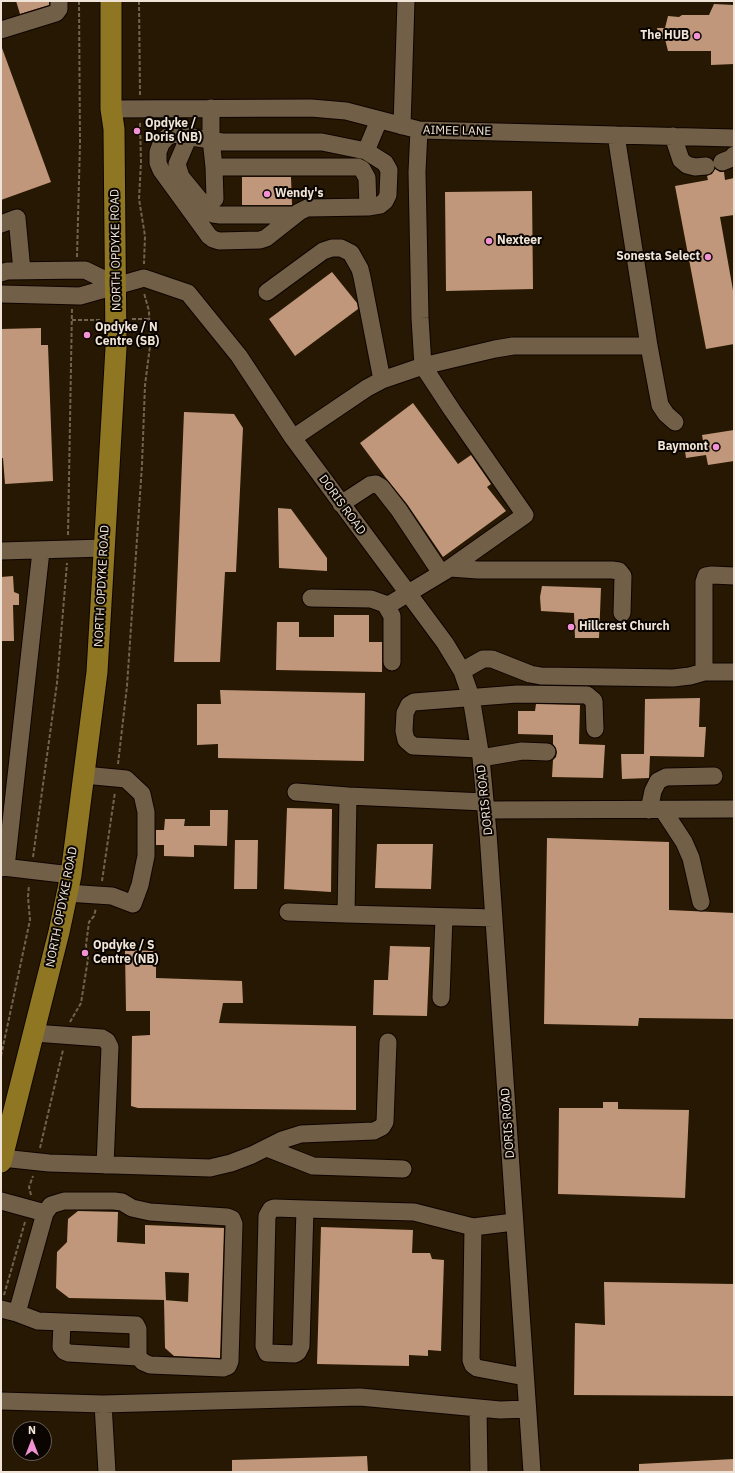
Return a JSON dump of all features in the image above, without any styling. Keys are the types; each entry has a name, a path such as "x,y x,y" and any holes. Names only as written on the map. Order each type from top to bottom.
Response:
{"main road":[{"name":"NORTH OPDYKE ROAD","path":"2,1153 6,1119 34,1033 59,932 68,884 84,775 97,672 116,348 114,129 111,109 111,1"}],"street":[{"path":"1,30 56,13 59,9 59,1"},
{"path":"402,126 406,1"},
{"path":"211,108 211,140 215,199"},
{"name":"AIMEE LANE","path":"111,109 311,108 346,111 419,130 734,138"},
{"path":"366,151 379,120"},
{"path":"387,606 446,570 525,515 423,366 420,318 417,172 419,130"},
{"path":"174,134 189,136 222,142 322,142 366,151 385,163 389,170 388,195 380,205 368,207 307,208 295,215 266,238 260,240 219,241 209,236 161,170 158,163 158,152 161,144 167,137 174,134"},
{"path":"616,134 649,346 660,405 666,414 675,422"},
{"path":"189,136 177,164 181,177 213,214 295,215"},
{"path":"673,136 681,160 687,165 695,167 706,166"},
{"path":"214,167 358,167 362,169 367,178 368,207"},
{"path":"1,224 17,218 22,271"},
{"path":"267,292 323,251 332,248 341,248 351,253 360,269 362,277 382,380"},
{"path":"1,273 7,271 85,270 116,285"},
{"name":"DORIS ROAD","path":"1,294 80,296 144,278 188,293 239,356 294,438 448,649 462,671 471,697 480,754 488,833 532,1472"},
{"path":"294,438 367,388 382,380 423,366 513,346 649,346"},
{"path":"341,504 370,485 376,484 381,487 446,570"},
{"path":"1,551 104,548"},
{"path":"41,551 6,858 2,867 31,871 133,904 140,885 146,856 146,812 142,794 126,779 84,775"},
{"path":"446,570 619,571 622,576 622,613"},
{"path":"704,672 704,582 706,576 734,576"},
{"path":"311,598 371,599 385,604 392,616 392,662"},
{"path":"462,671 483,658 492,659 524,672 542,676 673,678 690,676 704,672 734,672"},
{"path":"547,752 522,751 480,754 414,746 406,740 404,731 405,713 409,705 414,702 517,694 587,695 594,701 595,729"},
{"path":"701,902 691,858 684,842 656,810 653,791 658,781 666,777 714,776"},
{"path":"296,792 485,806 656,810 734,809"},
{"path":"346,914 348,796"},
{"path":"288,912 494,918"},
{"path":"441,998 444,917"},
{"path":"34,1033 102,1038 107,1041 110,1047 105,1165"},
{"path":"2,1153 36,1162 210,1168 245,1158 282,1140 301,1134 374,1131 382,1127 385,1122 388,1042"},
{"path":"267,1148 313,1166 403,1169"},
{"path":"1,1201 46,1212"},
{"path":"62,1322 61,1346 64,1351 69,1353 138,1357 143,1362 150,1365 223,1368 228,1366 230,1361 234,1239 234,1224 232,1219 227,1217 150,1212 132,1208 122,1202 114,1201 64,1201 51,1204 46,1212 7,1307 38,1321 136,1325 138,1329 138,1357"},
{"path":"305,1209 301,1346 295,1354 267,1353 264,1346 267,1216 271,1209 274,1208 414,1212 473,1227 514,1222"},
{"path":"473,1227 471,1360 477,1368 525,1377"},
{"path":"1,1401 103,1404 360,1397 500,1410 527,1408"},
{"path":"103,1404 107,1472"},
{"path":"478,1408 479,1472"}],"path":[{"path":"77,270 80,143 79,1"},
{"path":"139,1 140,100"},
{"path":"139,116 141,162 139,199 145,236 144,261"},
{"path":"118,768 127,679 142,465 145,385 150,346 149,311 144,295"},
{"path":"1,1056 30,920 28,897 57,683 68,550 73,296"},
{"path":"102,887 115,789"},
{"path":"68,1026 81,1003 88,959 86,945 89,922 94,916 97,904"},
{"path":"39,1152 64,1045"},
{"path":"31,1200 29,1188 34,1172"},
{"path":"7,1307 26,1216"}],"building":[{"path":"16,1 49,1 49,5 20,14"},
{"name":"The HUB","path":"714,4 734,5 734,64 711,65 711,51 668,51 665,39 660,39 657,28 665,28 668,16 679,17 682,15 709,15"},
{"path":"1,48 51,182 1,200"},
{"name":"Sonesta Select","path":"715,169 720,172 724,172 725,180 734,178 734,215 720,217 734,296 734,344 706,349 675,186 708,180 707,176 712,174"},
{"name":"Wendy's","path":"242,177 291,177 292,205 242,205"},
{"name":"Nexteer","path":"532,191 533,289 446,291 445,192"},
{"path":"332,272 357,303 358,309 295,356 269,319"},
{"path":"41,328 41,345 48,345 53,481 5,484 3,458 1,458 1,329"},
{"path":"413,403 458,464 471,455 491,484 487,487 506,511 443,557 407,504 360,443"},
{"path":"184,412 234,414 243,428 236,572 225,572 220,662 174,662"},
{"name":"Baymont","path":"734,430 734,461 708,465 706,455 686,458 685,451 704,446 702,435"},
{"path":"278,508 291,509 327,558 327,571 279,568"},
{"path":"13,576 14,592 19,594 19,605 13,605 14,641 1,641 1,577"},
{"path":"542,586 601,588 599,638 575,638 574,613 541,611 540,597"},
{"path":"334,615 369,615 369,642 382,642 382,672 276,670 277,622 299,622 299,637 334,637"},
{"path":"220,690 365,693 364,761 218,758 218,744 197,745 197,704 221,704"},
{"path":"700,698 699,727 706,727 704,757 650,756 649,778 622,779 621,754 644,754 645,699"},
{"path":"536,704 580,705 579,744 605,745 603,778 552,777 553,760 556,757 557,752 553,744 553,735 518,734 518,711 535,711"},
{"path":"287,808 332,809 331,892 284,889"},
{"path":"210,810 228,810 227,846 194,845 194,857 164,856 164,845 156,845 156,830 164,830 165,819 185,819 184,826 210,826"},
{"path":"547,838 669,842 669,910 734,913 734,1019 639,1018 638,1026 544,1024"},
{"path":"235,840 258,840 257,889 234,889"},
{"path":"377,844 433,844 431,889 375,888"},
{"path":"390,946 430,947 427,1016 373,1015 374,980 388,980"},
{"path":"125,950 156,951 156,978 242,981 243,1003 223,1003 219,1023 356,1026 356,1110 138,1108 131,1106 132,1036 150,1035 150,1011 126,1011"},
{"path":"603,1102 618,1102 618,1109 689,1110 685,1198 558,1194 559,1108 603,1108"},
{"path":"78,1211 118,1212 117,1242 145,1244 145,1225 224,1228 220,1358 174,1356 165,1348 164,1300 188,1302 189,1273 165,1272 166,1300 69,1298 56,1288 57,1252 67,1242 68,1219"},
{"path":"321,1227 413,1230 412,1253 430,1253 432,1259 444,1260 441,1351 428,1350 428,1356 409,1355 409,1366 317,1364"},
{"path":"604,1282 734,1284 734,1396 574,1395 575,1323 605,1325"},
{"path":"367,1456 368,1472 232,1472 232,1460"},
{"path":"734,1459 734,1472 639,1472 639,1464"}],"place":[{"name":"The HUB","path":"697,36"},
{"name":"Opdyke / Doris (NB)","path":"137,131"},
{"name":"Wendy's","path":"267,194"},
{"name":"Nexteer","path":"489,241"},
{"name":"Sonesta Select","path":"708,257"},
{"name":"Opdyke / N Centre (SB)","path":"87,335"},
{"name":"Baymont","path":"716,447"},
{"name":"Hillcrest Church","path":"571,627"},
{"name":"Opdyke / S Centre (NB)","path":"85,953"}]}
